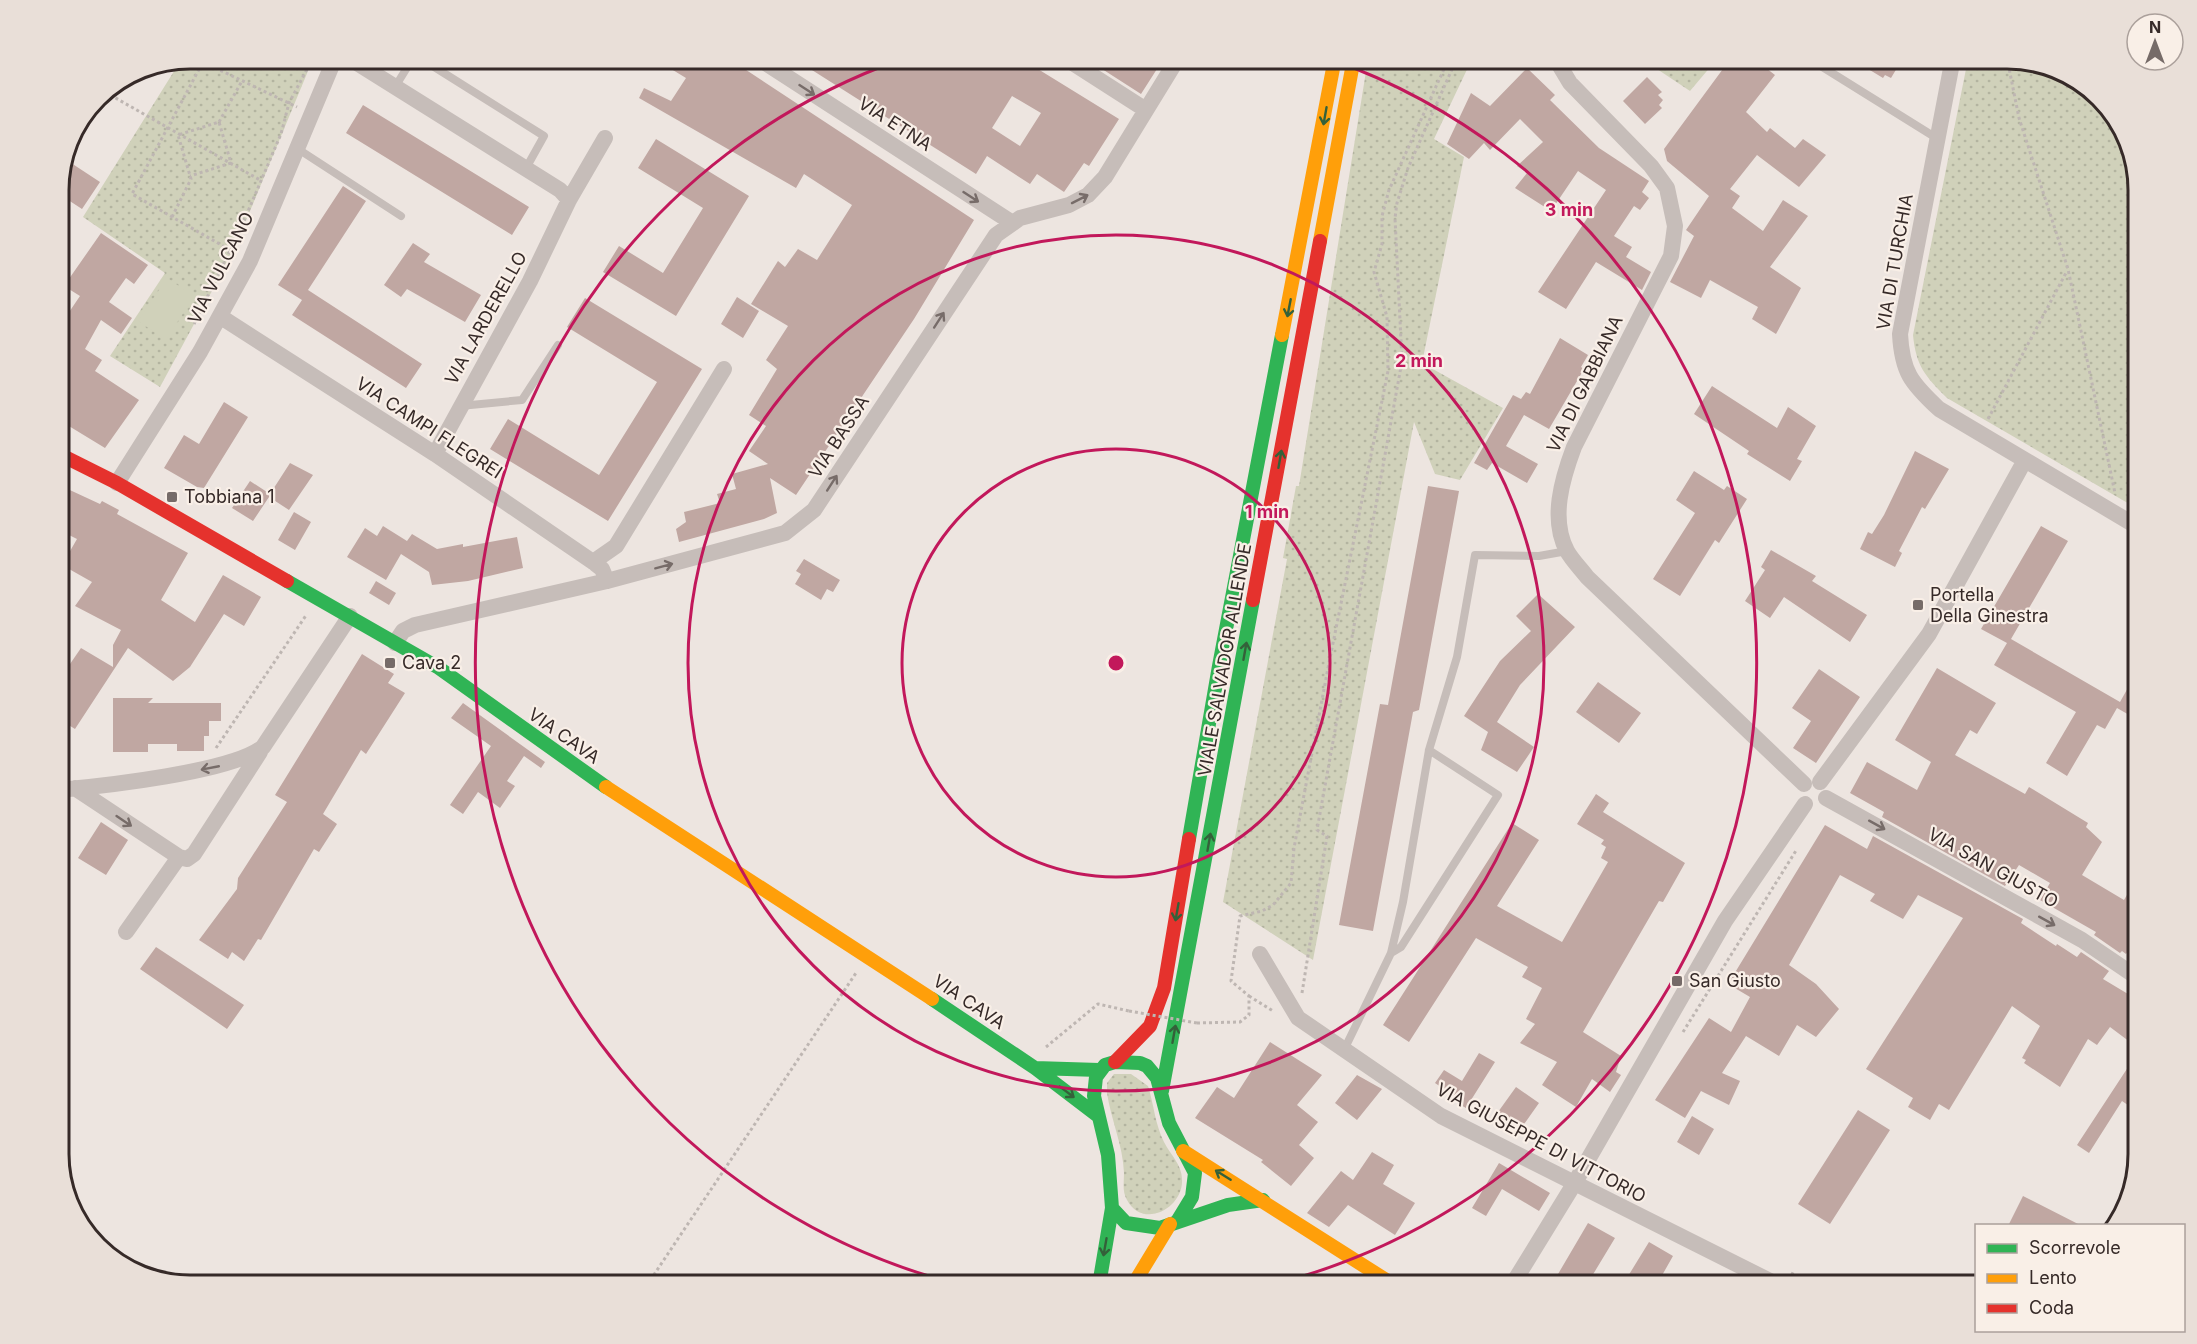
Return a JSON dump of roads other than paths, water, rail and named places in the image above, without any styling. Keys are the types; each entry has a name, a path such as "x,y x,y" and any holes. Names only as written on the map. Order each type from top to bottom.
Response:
{"main road":[{"name":"VIALE SALVADOR ALLENDE","path":"1115,1062 1150,1026 1164,988 1219,666 1333,69"},
{"name":"VIALE SALVADOR ALLENDE","path":"1162,1091 1351,69"},
{"name":"VIA CAVA","path":"69,459 117,483 439,668 579,770 867,956 1035,1068 1098,1116"},
{"path":"1035,1068 1099,1070 1115,1062 1140,1063 1147,1066 1158,1078 1169,1123 1195,1173 1195,1186 1188,1208 1174,1222 1140,1275"},
{"path":"1099,1070 1094,1096 1108,1155 1112,1208 1101,1275"},
{"path":"1183,1150 1377,1275"},
{"path":"1112,1208 1126,1223 1137,1227 1160,1228 1228,1205 1263,1200"}],"street":[{"name":"VIA VULCANO","path":"117,483 221,317 250,261 331,69"},
{"path":"366,69 560,190 569,200"},
{"name":"VIA ETNA","path":"775,69 1011,222"},
{"path":"1082,69 1146,110"},
{"name":"VIA BASSA","path":"395,644 403,631 415,625 607,581 785,533 801,523 814,510 996,235 1011,222 1069,205 1088,195 1105,177 1171,69"},
{"name":"VIA DI GABBIANA","path":"1562,69 1570,83 1651,166 1667,188 1675,226 1671,256 1574,447 1563,478 1560,529 1567,551 1587,577 1817,788"},
{"name":"VIA DI TURCHIA","path":"1951,69 1900,333 1901,361 1914,385 1939,409 2128,521"},
{"name":"VIA LARDERELLO","path":"435,454 530,281 569,200 605,138"},
{"name":"VIA CAMPI FLEGREI","path":"221,317 435,454 593,561 602,569 607,581"},
{"path":"593,561 616,546 724,369"},
{"path":"1519,1275 1574,1184 1725,921 1805,804 1818,806 1817,788 1929,634 2025,460"},
{"path":"69,790 179,857 187,859 194,854 350,616"},
{"path":"69,789 238,762 263,747"},
{"name":"VIA SAN GIUSTO","path":"1817,788 2082,940 2128,971"},
{"path":"126,932 179,857"},
{"name":"VIA GIUSEPPE DI VITTORIO","path":"1260,954 1298,1018 1441,1116 1756,1275"}],"lane":[{"path":"395,87 406,69"},
{"path":"437,69 544,136 525,170"},
{"path":"1826,69 1938,139"},
{"path":"298,149 401,216"},
{"path":"460,406 522,400 558,345"},
{"path":"1344,1050 1390,952 1403,902 1429,750 1457,657 1475,555 1539,556 1567,551"},
{"path":"1390,952 1401,947 1498,795 1429,750"}],"place":[{"name":"Tobbiana 1","path":"172,497"},
{"name":"Portella Della Ginestra","path":"1918,605"},
{"name":"Cava 2","path":"390,663"},
{"name":"San Giusto","path":"1677,981"}]}
